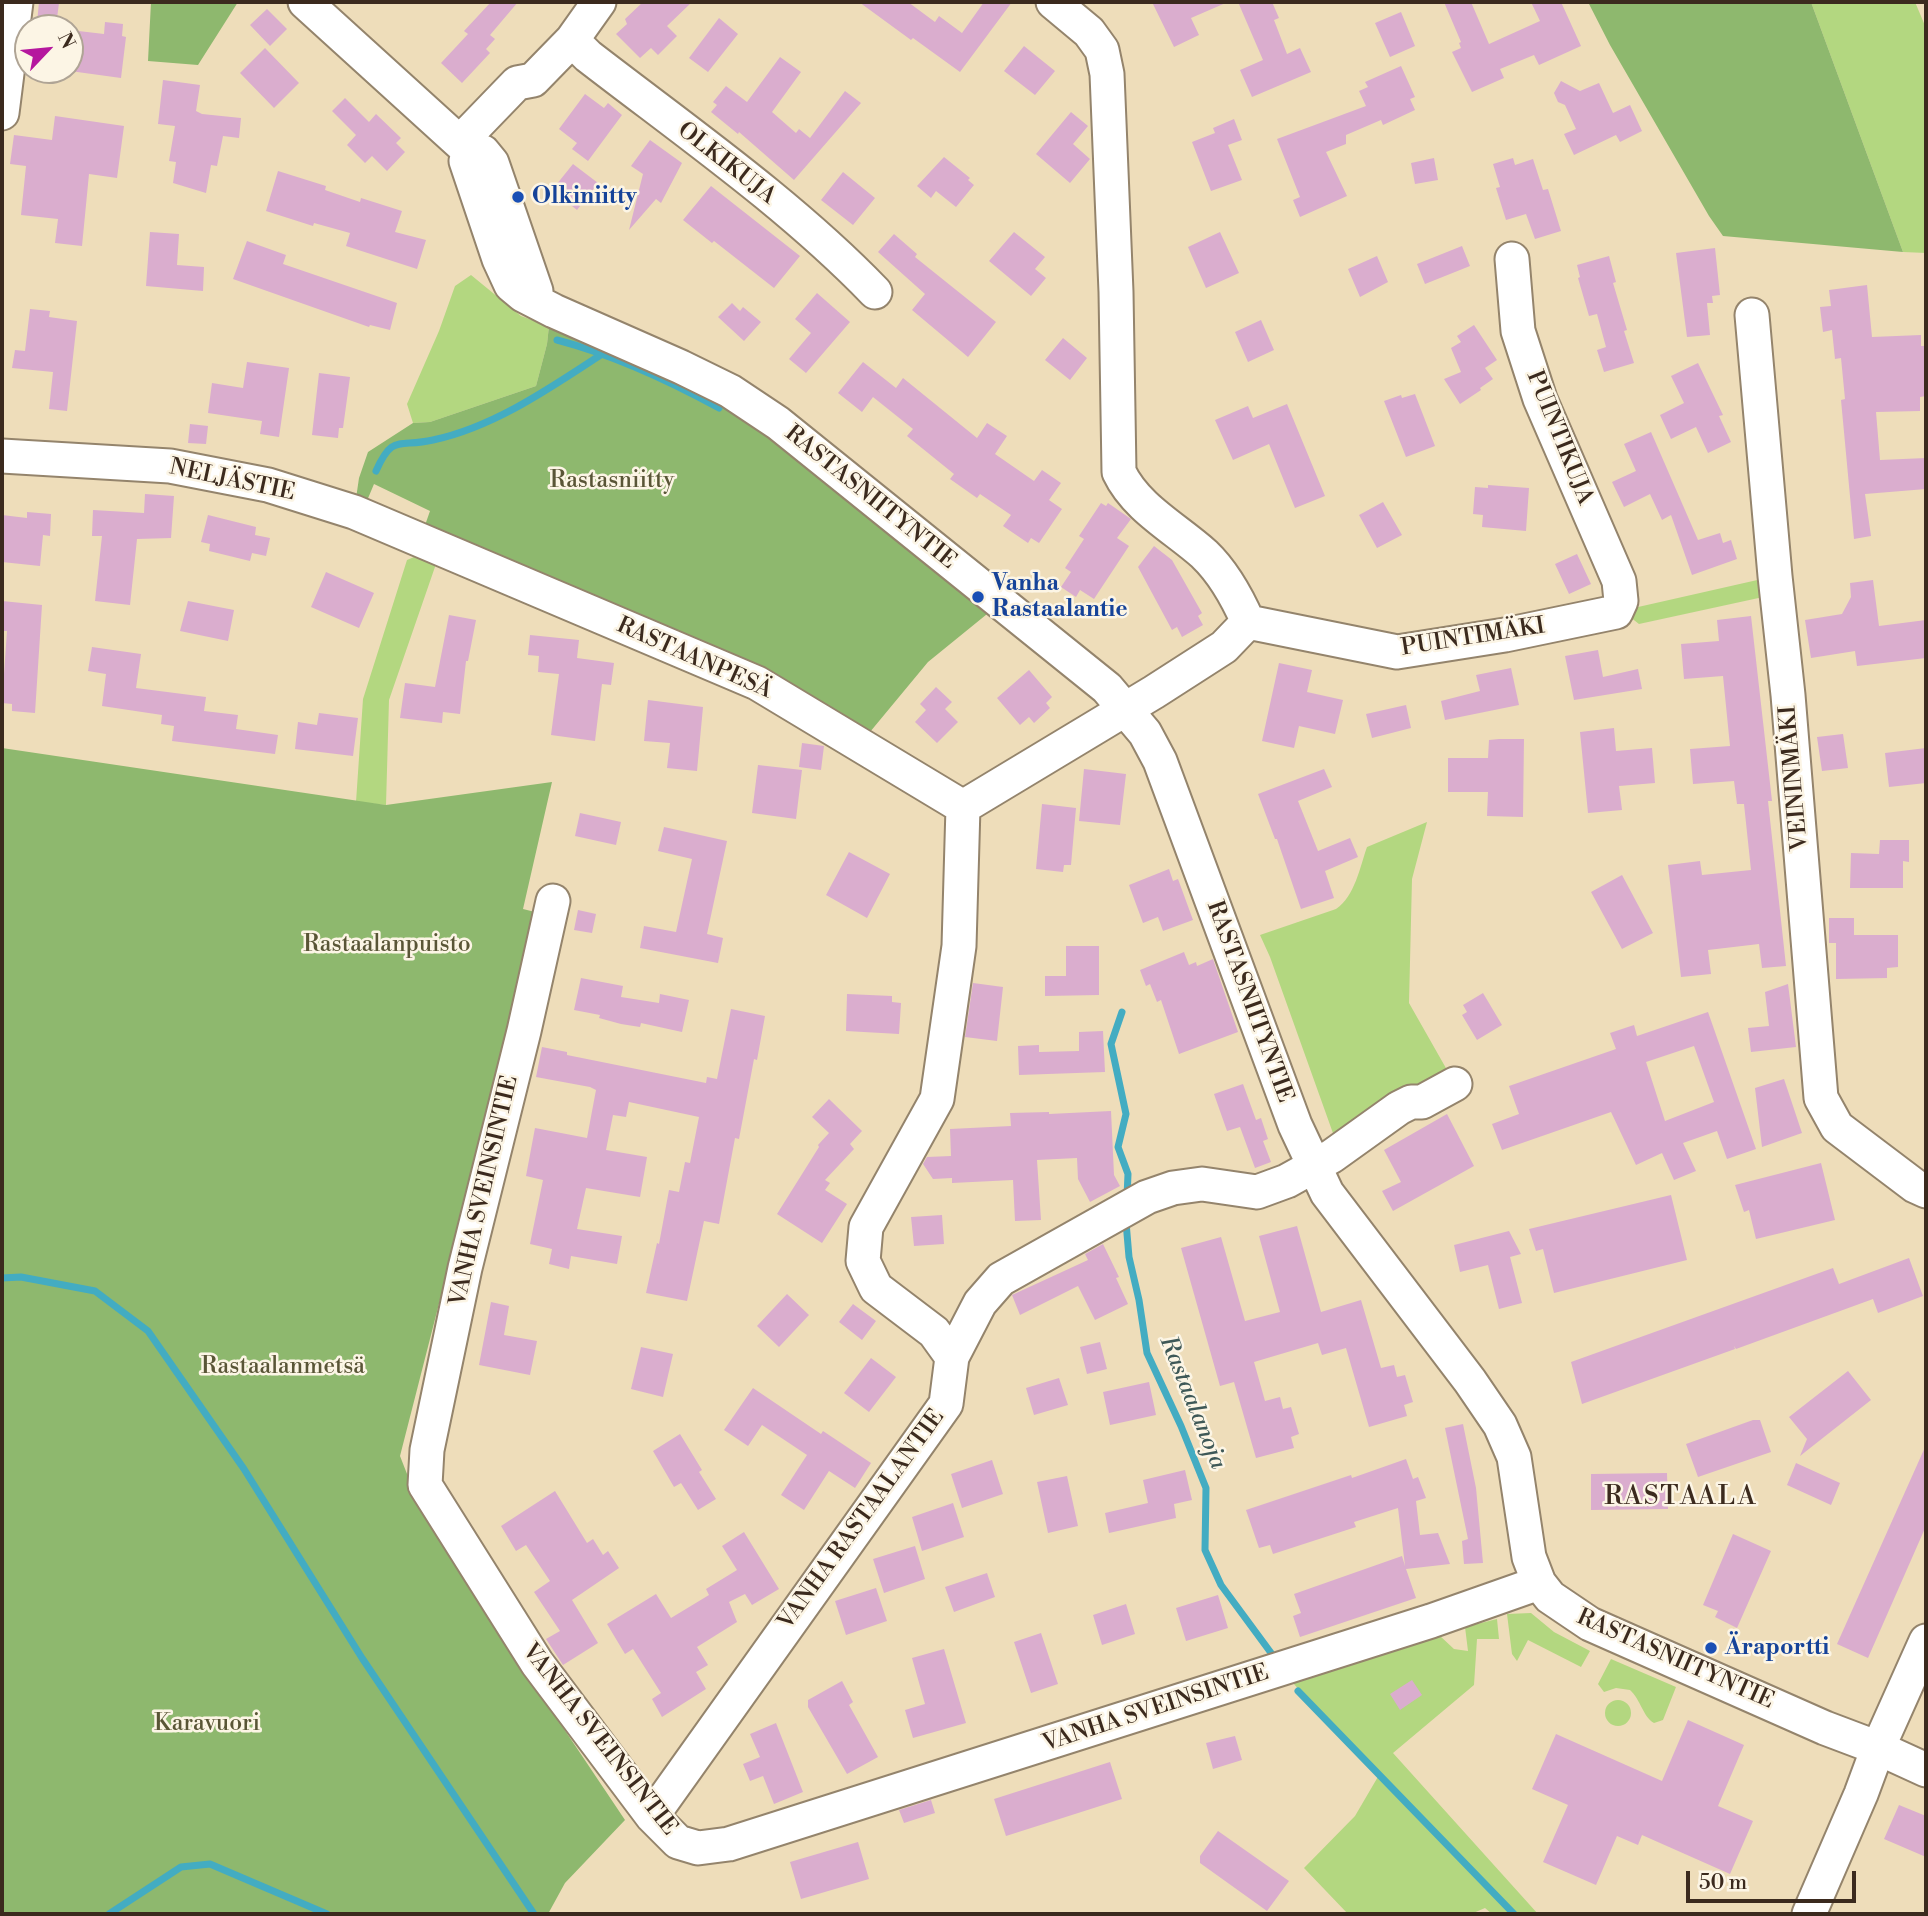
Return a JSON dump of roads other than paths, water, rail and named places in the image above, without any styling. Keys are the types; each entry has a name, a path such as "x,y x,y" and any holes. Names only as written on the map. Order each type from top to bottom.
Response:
{"street":[{"path":"2,113 16,2"},
{"path":"305,2 471,148 533,95 536,87 533,80 572,40 599,2"},
{"path":"1053,2 1089,32 1102,50 1108,74 1119,472 1127,489 1205,555 1233,590 1248,622 1224,647 962,807 960,946 937,1099 866,1227 863,1261 876,1288 934,1332 952,1357 980,1303 1001,1279 1147,1197 1173,1188 1202,1184 1257,1192 1287,1181 1313,1167 1399,1108 1411,1102 1422,1102 1455,1084"},
{"name":"OLKIKUJA","path":"572,40 598,64 759,189 845,261 875,292"},
{"name":"RASTASNIITYNTIE","path":"471,148 466,161 511,285 523,295 554,311 681,367 754,407 1107,688 1145,733 1160,761 1313,1167 1327,1193 1470,1381 1500,1425 1514,1457 1525,1537 1539,1583 1557,1603 1590,1623 1825,1728 1878,1748"},
{"name":"PUINTIKUJA","path":"1512,260 1518,331 1539,399 1619,581 1621,601 1616,612"},
{"name":"VEININMÄKI","path":"1752,315 1822,1098 1837,1128 1914,1186 1926,1191"},
{"name":"NELJÄSTIE","path":"2,456 170,466 268,485 354,512 451,553"},
{"name":"RASTAANPESÄ","path":"451,553 757,682 962,807"},
{"name":"PUINTIMÄKI","path":"1248,622 1397,652 1505,635 1616,612"},
{"name":"VANHA SVEINSINTIE","path":"553,901 462,1281 427,1450 425,1485 537,1663 652,1816 678,1842 698,1848 729,1844 1431,1621 1539,1583"},
{"name":"VANHA RASTAALANTIE","path":"652,1816 946,1404 952,1357"},
{"path":"1809,1914 1926,1641"},
{"path":"1878,1748 1926,1770"}],"waterway":[{"path":"557,340 640,369 719,408"},
{"path":"376,471 387,451 398,444 433,440 478,426 521,405 602,354"},
{"name":"Rastaalanoja","path":"1122,1012 1111,1044 1126,1114 1118,1147 1128,1174 1127,1197"},
{"name":"Rastaalanoja","path":"1126,1222 1129,1257 1147,1353 1206,1488 1205,1550 1221,1585 1277,1661"},
{"path":"2,1278 21,1277 95,1291 148,1331 244,1469 362,1658 534,1914"},
{"name":"Rastaalanoja","path":"1298,1691 1514,1914"},
{"path":"109,1914 181,1867 210,1864 327,1914"}],"place":[{"name":"Olkiniitty","path":"518,197"},
{"name":"Vanha Rastaalantie","path":"978,597"},
{"name":"Äraportti","path":"1711,1648"}],"district":[{"name":"RASTAALA","path":"1681,1498"}],"park label":[{"name":"Rastasniitty","path":"612,481"},
{"name":"Rastaalanpuisto","path":"387,945"},
{"name":"Rastaalanmetsä","path":"283,1367"},
{"name":"Karavuori","path":"207,1724"}]}
